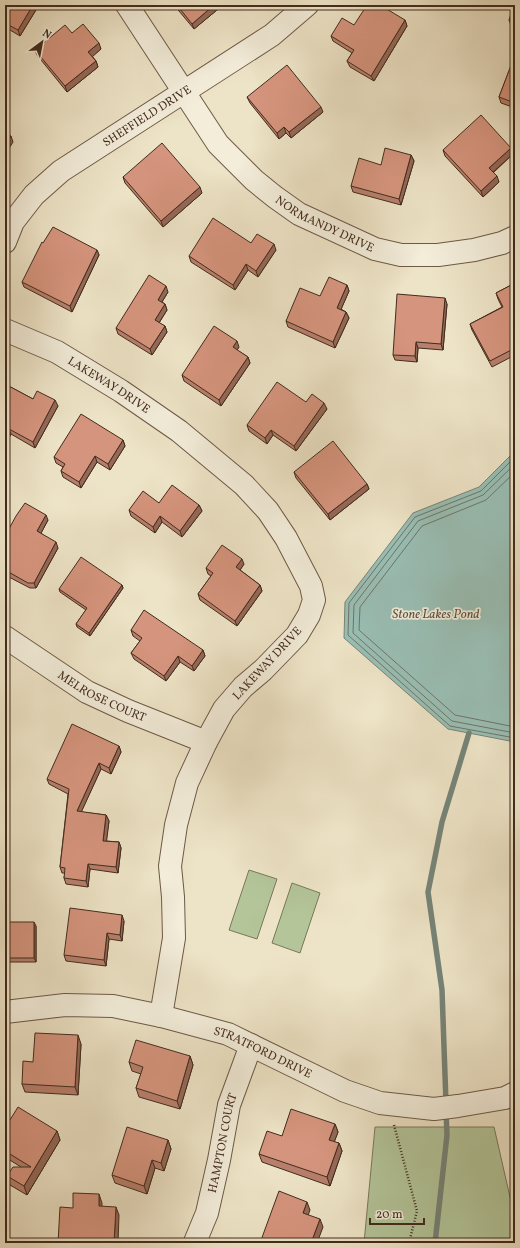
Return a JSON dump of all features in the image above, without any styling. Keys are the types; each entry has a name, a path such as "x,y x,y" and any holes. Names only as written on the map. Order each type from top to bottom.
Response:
{"street":[{"name":"NORMANDY DRIVE","path":"127,5 218,144 254,180 274,197 299,214 375,249 401,255 438,255 474,250 515,238"},
{"name":"SHEFFIELD DRIVE","path":"5,242 13,222 34,195 61,171 272,35 307,5"},
{"name":"LAKEWAY DRIVE","path":"5,330 57,352 121,391 179,431 244,485 268,511 286,538 311,586 314,600 309,615 297,635 263,670 243,687 224,709 206,742 187,783 176,824 170,866 173,897 174,938 160,1016"},
{"name":"MELROSE COURT","path":"5,637 87,692 128,711 206,742"},
{"name":"STRATFORD DRIVE","path":"5,1012 65,1005 113,1006 160,1016 228,1034 345,1091 389,1105 434,1108 458,1106 505,1098 515,1092"},
{"name":"HAMPTON COURT","path":"195,1242 207,1213 220,1160 229,1105 251,1045"}],"path":[{"path":"389,1105 417,1211 408,1243"}],"green space":[{"path":"249,870 277,879 257,939 229,930"},
{"path":"292,883 320,893 300,953 272,943"},
{"path":"375,1127 494,1127 515,1219 515,1243 364,1243"}],"water":[{"name":"Stone Lakes Pond","path":"515,451 515,742 448,729 344,638 345,602 413,513 479,487"}],"building":[{"path":"5,5 33,5 18,30 5,23"},
{"path":"177,5 214,5 192,24"},
{"path":"367,5 380,5 405,20 371,76 347,61 354,50 331,36 342,18 354,25"},
{"path":"515,5 515,22 509,20"},
{"path":"83,24 99,43 88,52 96,61 65,86 35,50 65,25 72,33"},
{"path":"515,55 515,103 499,97"},
{"path":"287,65 321,107 289,132 284,127 277,133 247,97"},
{"path":"481,115 511,148 489,168 497,176 481,191 443,150"},
{"path":"5,132 11,136 5,146"},
{"path":"162,143 200,187 161,221 123,177"},
{"path":"385,148 411,155 399,199 351,186 359,158 381,165"},
{"path":"213,218 251,243 257,234 274,244 256,271 246,264 233,285 189,256"},
{"path":"53,227 97,250 70,306 22,282 42,242 43,243"},
{"path":"149,275 166,286 158,300 165,304 155,320 165,326 150,349 116,328"},
{"path":"329,277 347,285 337,308 346,312 333,342 286,321 300,288 320,296"},
{"path":"515,283 515,348 490,361 470,324 503,307 496,293"},
{"path":"397,294 445,298 441,344 416,342 415,356 393,355"},
{"path":"214,326 237,341 233,347 248,357 219,400 182,375"},
{"path":"277,382 306,402 312,394 324,403 294,446 271,430 265,438 247,425"},
{"path":"5,384 33,399 37,391 55,400 33,442 9,429 5,435"},
{"path":"81,414 123,440 108,464 95,456 79,482 61,471 65,464 54,457"},
{"path":"333,441 367,484 328,514 294,472"},
{"path":"172,485 199,505 180,531 160,516 153,527 129,510 143,491 159,503"},
{"path":"25,503 46,515 37,531 56,542 34,583 28,583 5,570 5,536"},
{"path":"222,545 242,559 236,567 260,585 235,621 198,594 213,573 206,568"},
{"path":"81,557 122,585 89,633 76,624 87,608 59,589"},
{"path":"144,610 203,650 192,666 178,656 164,676 131,653 142,638 131,630"},
{"path":"72,724 119,746 109,768 99,763 77,811 106,815 103,841 119,842 116,867 88,864 86,881 64,878 65,868 60,867 69,789 47,779"},
{"path":"70,908 122,915 120,935 107,933 104,960 64,955"},
{"path":"5,922 34,922 34,958 5,958"},
{"path":"35,1033 78,1035 75,1087 22,1084 23,1061 33,1062"},
{"path":"136,1040 190,1056 177,1101 136,1088 143,1067 129,1062"},
{"path":"18,1107 57,1131 24,1186 7,1176 13,1167 31,1167 5,1151 5,1128"},
{"path":"291,1109 335,1124 329,1140 339,1143 327,1177 259,1154 267,1131 282,1136"},
{"path":"127,1127 168,1140 161,1163 152,1160 144,1186 112,1175"},
{"path":"279,1191 307,1202 303,1213 320,1219 311,1243 260,1243"},
{"path":"73,1193 99,1194 99,1206 116,1207 114,1243 58,1243 60,1207 73,1208"}],"waterway":[{"path":"446,1103 442,990 428,892 442,822 469,733"},
{"path":"435,1243 447,1135 446,1111"}]}
